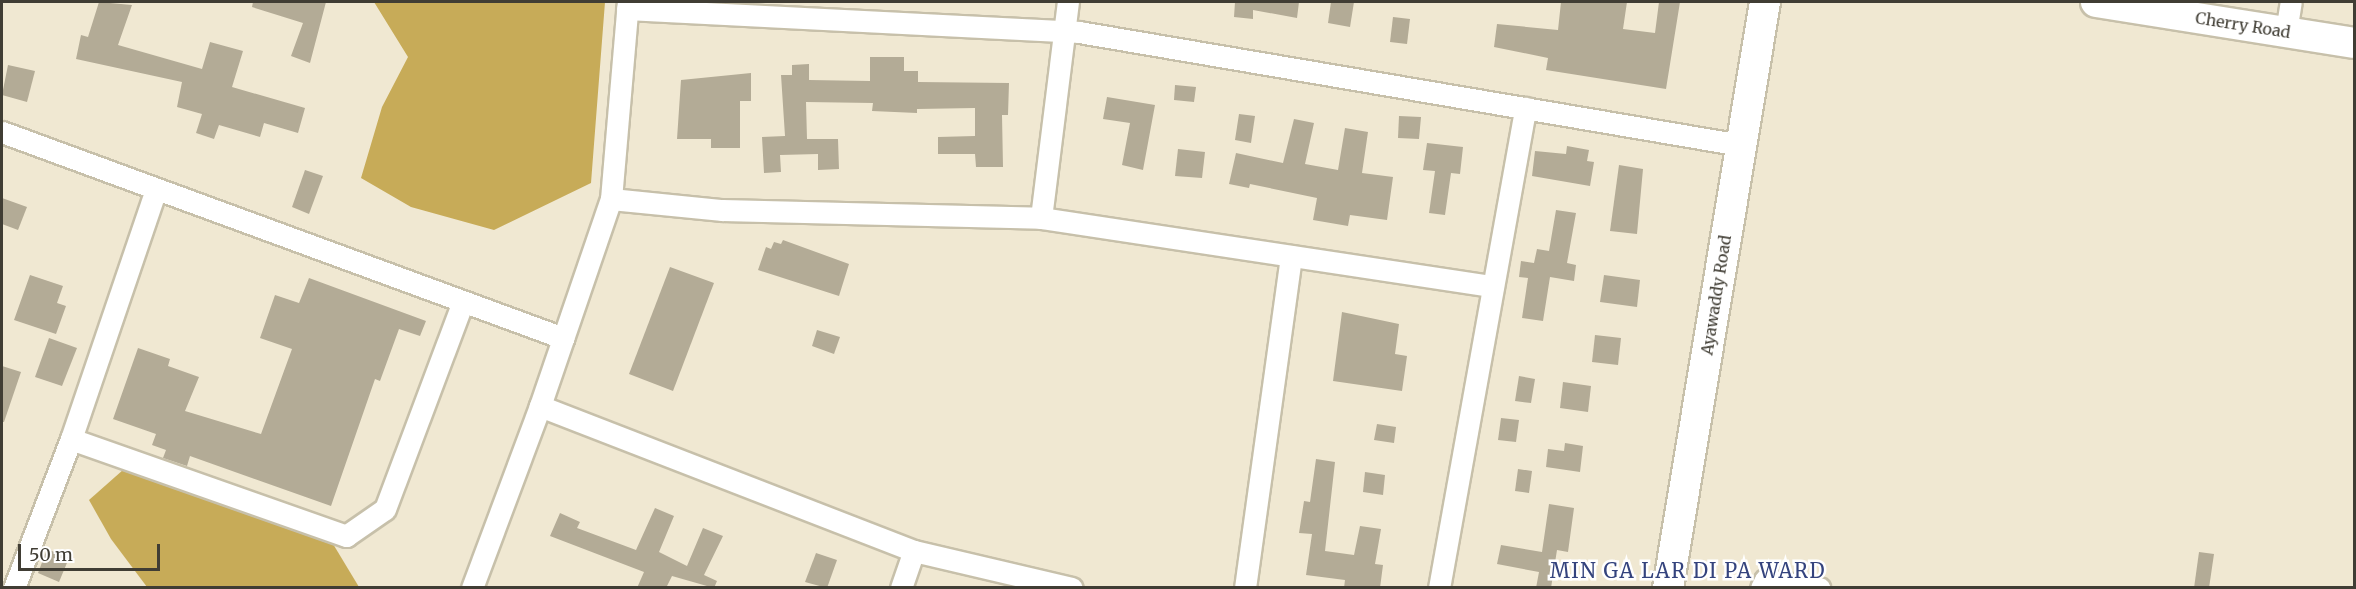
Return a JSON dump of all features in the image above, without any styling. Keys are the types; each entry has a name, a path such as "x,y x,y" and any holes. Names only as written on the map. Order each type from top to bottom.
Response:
{"street":[{"path":"1041,218 1062,31 1068,2"},
{"name":"Ayawaddy Road","path":"1668,588 1765,2"},
{"name":"Cherry Road","path":"2096,2 2355,44"},
{"path":"2286,32 2291,2"},
{"path":"472,588 540,406 611,199 627,5 1062,31 1741,145"},
{"path":"1440,588 1525,108"},
{"path":"2,132 563,338"},
{"path":"14,588 71,439 156,189"},
{"path":"611,199 722,210 1041,218 1493,286"},
{"path":"1245,588 1291,256"},
{"path":"71,439 346,536 385,509 463,302"},
{"path":"540,406 914,551 1072,588"},
{"path":"901,588 914,551"},
{"path":"1761,588 1765,580 1820,588"}],"shaded area":[{"path":"374,2 605,2 591,183 494,230 411,207 361,178 382,107 408,57"},
{"path":"132,462 327,534 359,587 147,587 111,539 89,500"}],"building":[{"path":"99,2 132,5 118,45 202,69 210,42 243,51 232,87 305,108 298,133 264,123 260,137 219,125 214,139 196,133 202,114 177,107 182,82 76,59 81,35 88,37"},
{"path":"253,2 326,2 310,63 291,56 303,23 252,7"},
{"path":"1235,2 1299,2 1297,18 1253,10 1253,19 1234,17"},
{"path":"1331,2 1354,2 1350,27 1328,23"},
{"path":"1561,2 1627,2 1623,29 1655,33 1659,2 1680,2 1666,89 1546,70 1548,58 1494,47 1497,24 1558,30"},
{"path":"1393,17 1410,19 1407,44 1390,42"},
{"path":"870,57 904,57 904,71 918,71 918,82 1009,83 1008,115 1002,115 1003,167 976,167 975,154 938,154 938,137 975,136 975,108 917,109 917,113 872,111 873,103 806,102 807,139 838,139 839,169 818,170 818,154 780,155 781,172 764,173 762,137 785,136 781,75 792,75 792,65 809,64 809,80 870,81"},
{"path":"8,65 35,71 27,102 2,95"},
{"path":"751,73 751,101 740,101 740,148 711,148 711,139 677,139 681,80"},
{"path":"1175,85 1196,87 1194,102 1174,100"},
{"path":"1107,97 1155,105 1143,170 1122,165 1130,123 1103,119"},
{"path":"1239,114 1255,116 1251,143 1235,140"},
{"path":"1399,116 1421,117 1419,139 1398,138"},
{"path":"1294,119 1314,123 1305,164 1338,170 1345,128 1368,132 1362,173 1393,177 1387,220 1350,215 1348,226 1313,220 1317,198 1250,184 1249,188 1229,184 1236,153 1283,163"},
{"path":"1427,143 1463,147 1460,174 1451,173 1445,215 1429,213 1435,171 1423,170"},
{"path":"1567,146 1589,150 1587,161 1594,162 1590,186 1532,176 1535,151 1566,154"},
{"path":"1178,149 1205,152 1202,178 1175,176"},
{"path":"1619,165 1643,169 1637,234 1610,231"},
{"path":"305,170 323,176 309,214 292,207"},
{"path":"2,198 27,207 18,230 2,224"},
{"path":"1556,210 1576,213 1567,263 1576,265 1574,281 1550,277 1543,321 1522,318 1528,278 1519,277 1521,261 1534,263 1537,249 1549,251"},
{"path":"783,240 849,264 839,296 758,270 766,247 771,249 774,242 781,244"},
{"path":"670,267 714,283 673,391 629,374"},
{"path":"30,275 63,286 57,303 66,306 56,334 14,320"},
{"path":"1604,275 1640,280 1637,307 1600,302"},
{"path":"309,278 426,321 420,336 399,329 380,381 375,379 331,506 190,456 187,466 163,458 166,450 152,445 156,434 113,419 138,348 170,359 168,366 199,377 185,411 261,434 292,349 260,338 275,295 299,303"},
{"path":"1342,312 1399,324 1395,354 1407,356 1402,391 1333,381"},
{"path":"817,330 840,337 834,354 812,346"},
{"path":"1595,335 1621,338 1618,365 1592,362"},
{"path":"49,338 77,348 62,386 35,377"},
{"path":"2,366 21,372 4,422 2,422"},
{"path":"1519,376 1535,379 1531,403 1515,401"},
{"path":"1563,382 1591,386 1588,412 1560,408"},
{"path":"1501,418 1519,420 1516,442 1498,440"},
{"path":"1377,424 1396,427 1394,443 1374,440"},
{"path":"1565,443 1583,446 1580,472 1546,467 1548,449 1564,451"},
{"path":"1316,459 1335,462 1325,551 1354,555 1360,526 1381,529 1375,564 1383,565 1380,588 1344,588 1345,580 1306,575 1312,534 1299,533 1304,501 1310,502"},
{"path":"1518,469 1532,471 1529,493 1515,491"},
{"path":"1365,472 1385,475 1383,495 1363,492"},
{"path":"1549,504 1574,508 1568,552 1557,550 1551,588 1536,588 1539,572 1497,564 1501,545 1542,552"},
{"path":"655,508 674,516 659,552 687,566 703,528 723,536 704,575 717,581 714,588 672,576 666,588 637,588 644,572 550,536 560,513 580,522 577,528 636,550"},
{"path":"47,549 69,558 59,582 38,573"},
{"path":"2199,552 2214,554 2209,588 2194,588"},
{"path":"816,553 837,560 827,588 805,582"}],"district":[{"name":"MIN GA LAR DI PA WARD","path":"1688,570"}]}
